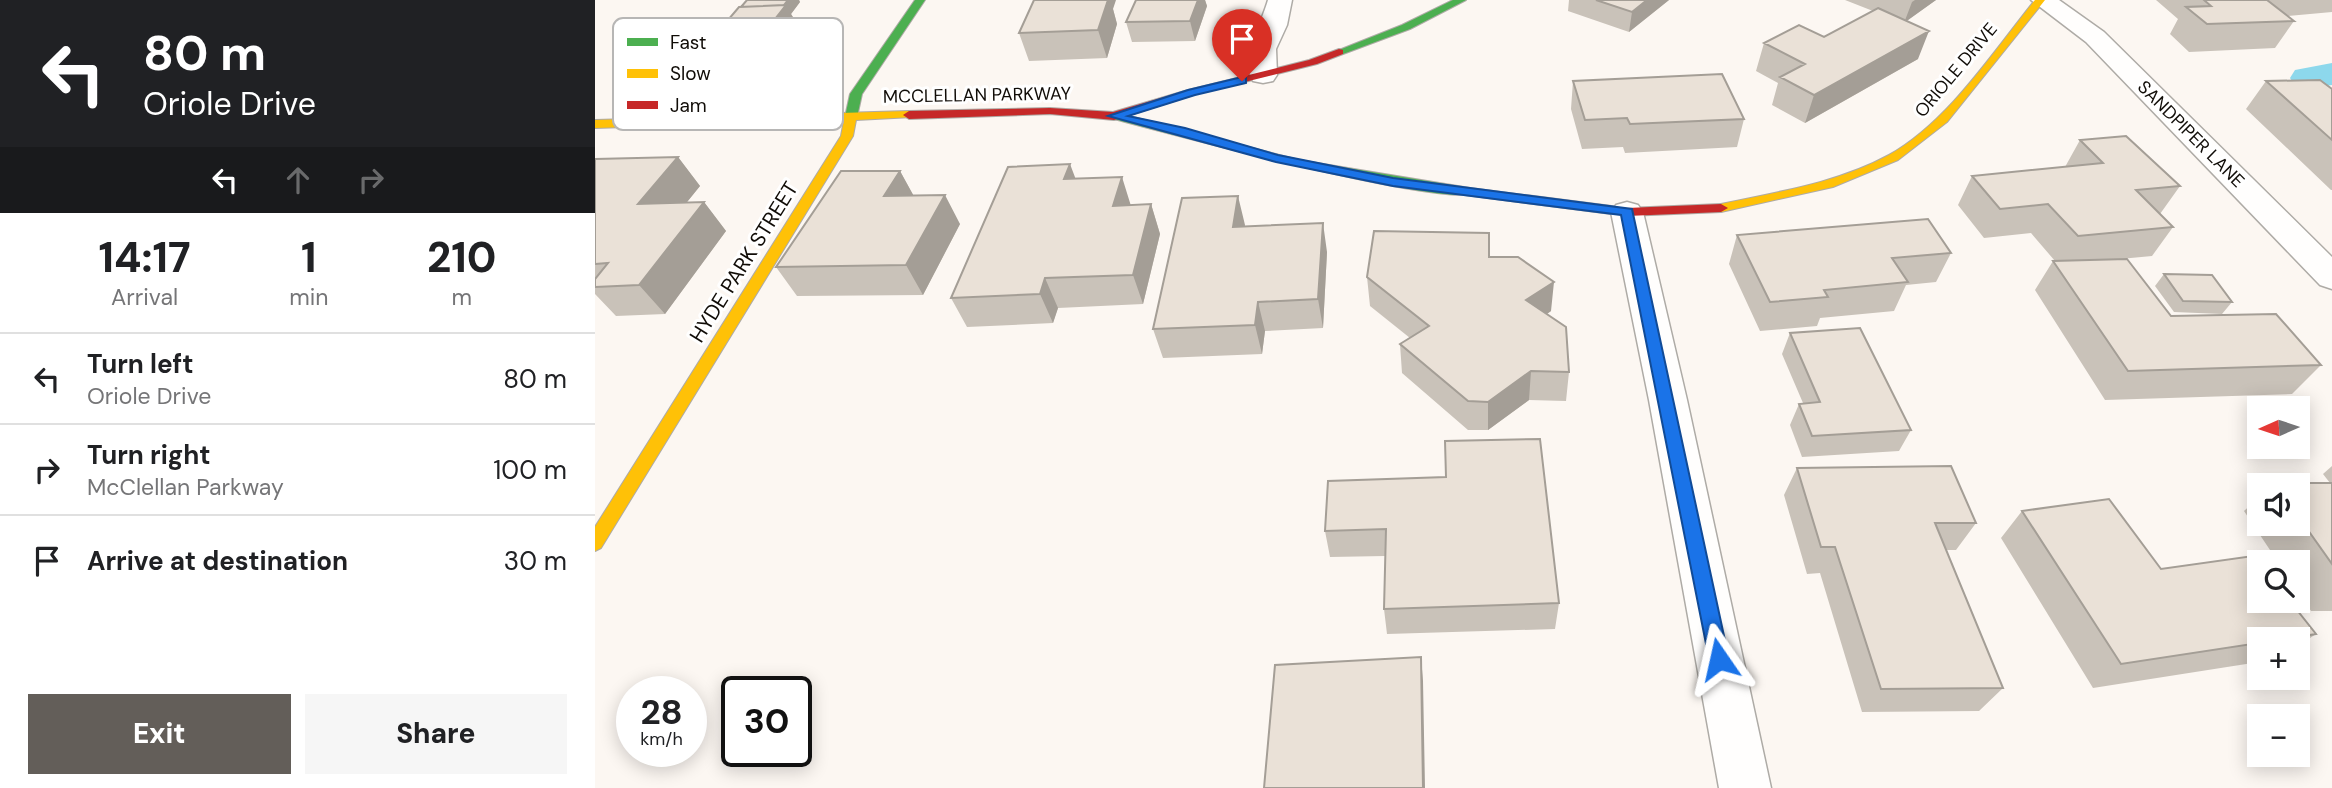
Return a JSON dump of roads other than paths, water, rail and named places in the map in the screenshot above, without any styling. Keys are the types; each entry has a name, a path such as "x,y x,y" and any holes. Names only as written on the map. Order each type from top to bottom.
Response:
{"street":[{"name":"HYDE PARK STREET","path":"595,543 847,136 856,93 921,0"},
{"path":"1263,75 1263,49 1274,25 1280,0"},
{"name":"MCCLELLAN PARKWAY","path":"843,116 1050,111 1114,116 1192,92 1263,75 1369,42 1461,0"},
{"name":"ORIOLE DRIVE","path":"1114,116 1181,131 1276,158 1393,182 1627,212 1733,207 1829,184 1894,156 1922,138 1943,120 2041,0"},
{"name":"SANDPIPER LANE","path":"2041,0 2095,37 2332,277"},
{"name":"MCCLELLAN PARKWAY","path":"595,124 613,123"},
{"path":"1627,212 1668,400 1745,788"}],"waterway":[{"path":"2308,78 2332,74"}]}
